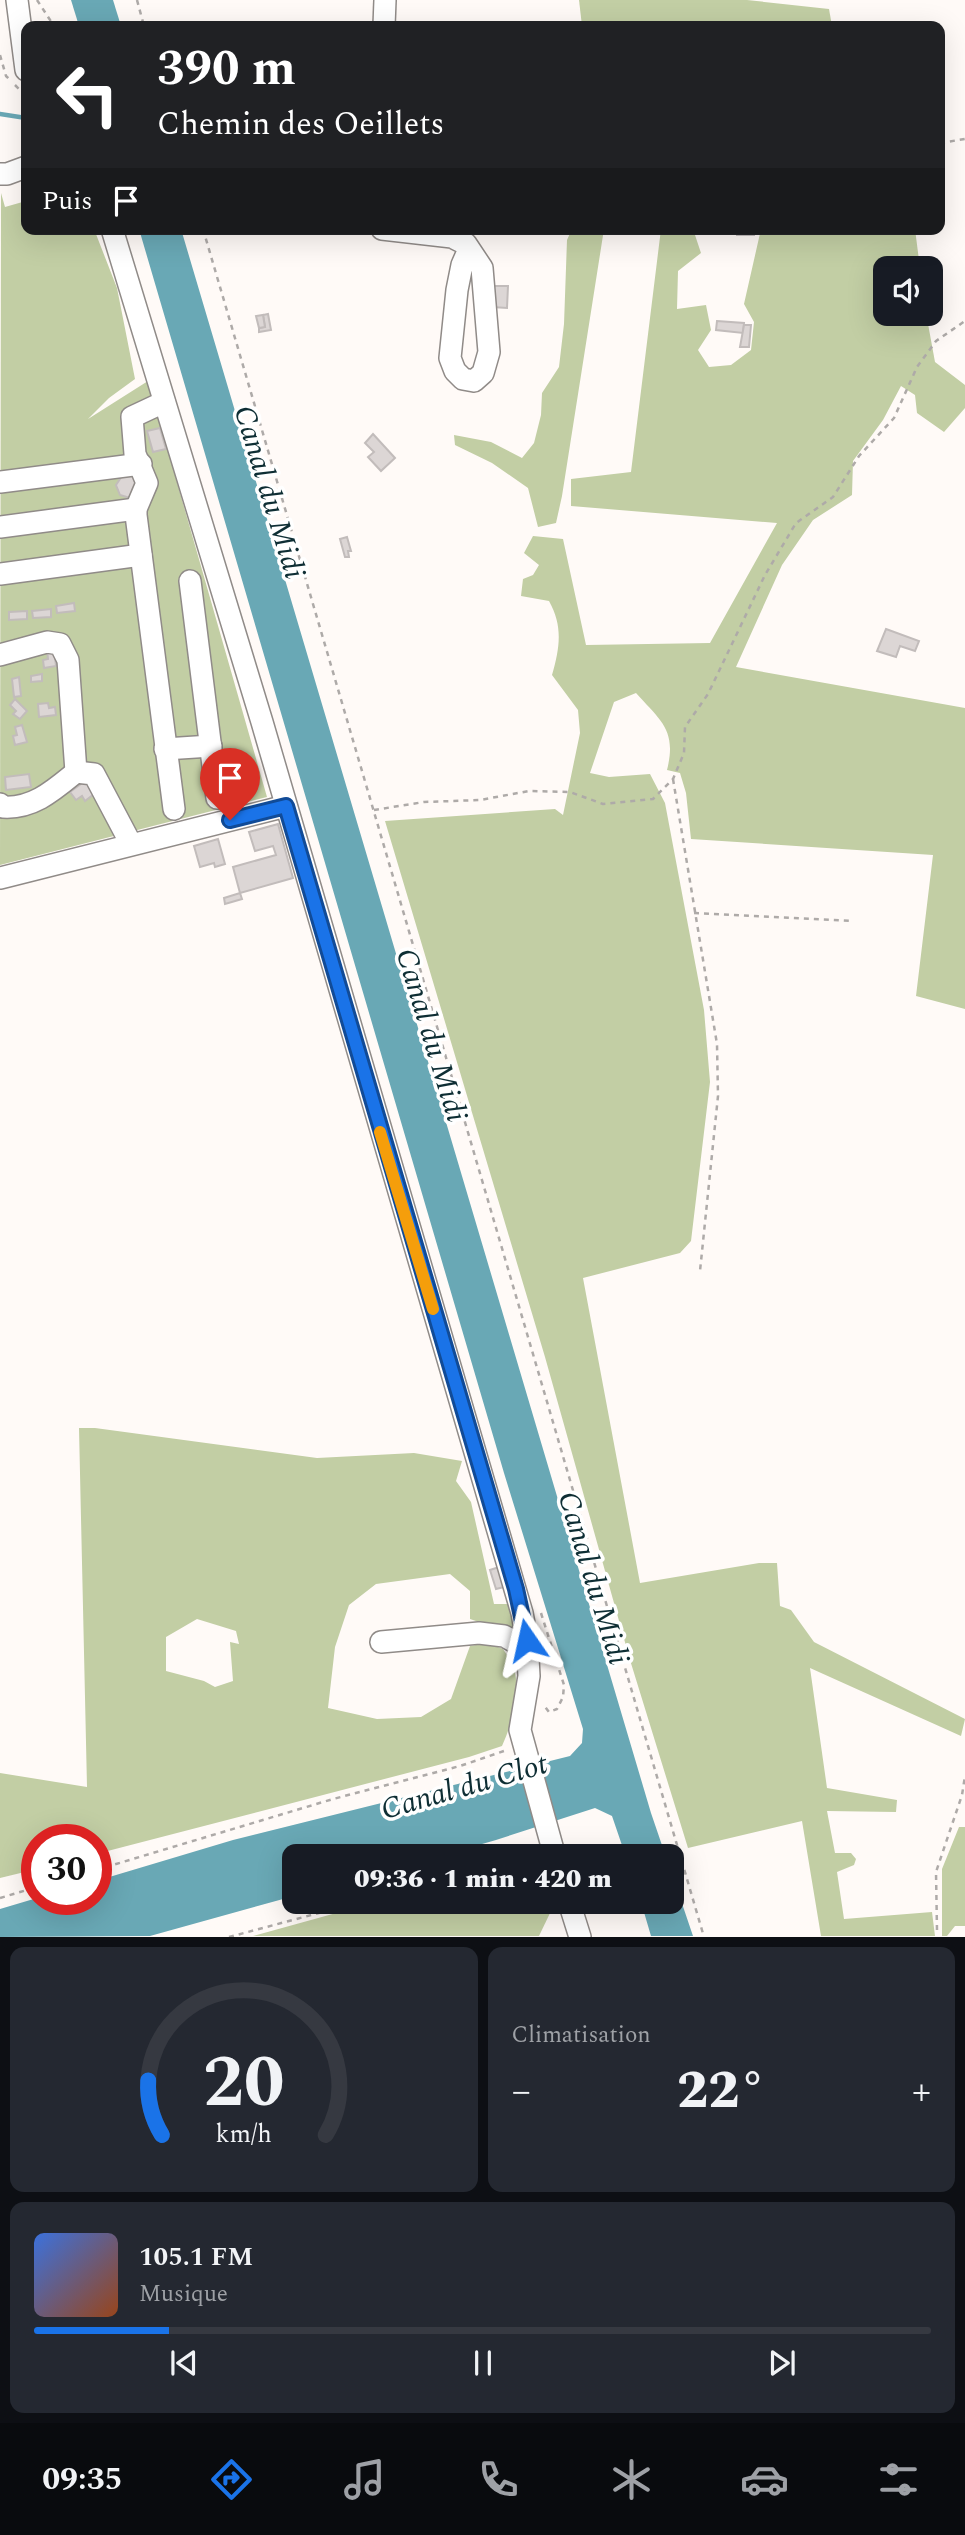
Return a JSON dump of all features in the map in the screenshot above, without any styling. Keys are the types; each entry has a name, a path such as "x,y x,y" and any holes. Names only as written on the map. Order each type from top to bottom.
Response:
{"street":[{"path":"17,0 21,31"},
{"path":"384,21 385,0"},
{"path":"0,174 21,169"},
{"path":"114,235 286,806 523,1613 528,1650 528,1676 520,1720 523,1745 551,1844"},
{"path":"434,235 452,237 466,244 482,268 489,352 483,373 474,381 463,379 455,371 450,358 461,265 469,249"},
{"path":"164,402 132,416 135,454 147,483 135,509 174,809"},
{"path":"0,482 141,464"},
{"path":"0,527 135,509"},
{"path":"0,574 141,555"},
{"path":"190,581 217,798"},
{"path":"0,655 47,642 60,644 68,660 76,772"},
{"path":"165,749 211,746"},
{"path":"0,804 2,807 11,807 44,798 76,772 94,774 131,844"},
{"path":"0,878 286,806"},
{"path":"381,1642 479,1633 504,1636 528,1650"},
{"path":"573,1914 580,1937"}],"path":[{"path":"37,0 51,21"},
{"path":"137,0 143,21"},
{"path":"945,143 965,139"},
{"path":"205,235 704,1937"},
{"path":"374,810 424,802 480,800 529,791 570,792 603,804 653,799 673,779 684,753 685,727 708,694 765,575 796,523 833,497 859,456 894,418 917,367 936,341 965,321"},
{"path":"673,779 717,1044 718,1096 700,1271"},
{"path":"694,913 852,921"},
{"path":"112,1865 523,1745"},
{"path":"937,1930 936,1872 962,1795 965,1776"},
{"path":"0,1898 21,1892"},
{"path":"229,1937 315,1914"}],"green space":[{"path":"579,0 747,0 829,9 831,21 581,21"},
{"path":"1,193 5,207 21,202 21,235 96,235 117,288 135,379 109,398 88,419 148,381 267,797 0,865"},
{"path":"569,235 603,235 556,523 538,527 528,488 492,463 455,445 454,435 491,442 522,458 534,443 541,415 542,393 559,367 564,324"},
{"path":"660,235 695,235 701,253 678,271 677,309 706,305 711,330 698,350 709,367 731,365 751,350 754,322 744,304 760,235 916,235 918,256 873,256 873,326 928,326 935,362 965,385 965,408 944,432 917,413 915,395 901,386 883,420 853,461 852,495 813,520 782,565 736,667 965,708 965,1009 916,996 933,855 691,839 686,793 680,773 667,770 670,745 665,727 636,693 614,702 590,773 609,777 650,774 665,803 704,1010 710,1082 691,1241 680,1253 583,1278 640,1583 759,1563 777,1563 780,1606 791,1610 814,1642 965,1719 961,1736 810,1668 827,1788 897,1800 896,1812 827,1811 835,1853 851,1853 856,1859 854,1865 837,1872 844,1919 932,1912 935,1936 821,1936 802,1821 688,1848 630,1660 545,1357 385,821 555,809 563,815 580,733 578,710 552,675 559,637 549,601 521,596 523,579 533,575 539,565 524,553 533,536 563,539 586,645 710,643 777,523 571,506 571,479 631,472"},
{"path":"79,1428 317,1458 414,1453 462,1461 456,1481 471,1502 494,1604 508,1604 517,1635 470,1619 470,1591 450,1574 376,1584 349,1605 335,1647 328,1708 377,1719 421,1717 451,1699 470,1646 488,1643 503,1649 516,1678 514,1708 502,1746 469,1757 112,1850 112,1824 21,1824 21,1873 0,1878 0,1773 87,1787","holes":["197,1619 236,1631 239,1644 230,1642 233,1681 215,1687 204,1681 166,1671 166,1637"]},
{"path":"959,1827 965,1827 965,1926 955,1926 947,1936 942,1936 942,1869"},
{"path":"333,1914 550,1914 539,1936 253,1936"}],"water":[{"path":"71,0 113,0 119,21 77,21"},
{"name":"Canal du Clot","path":"141,235 183,235 662,1844 622,1844 612,1816 595,1808 482,1844 282,1844 282,1899 150,1936 0,1937 0,1909 21,1903 21,1915 112,1915 112,1876 233,1840 570,1756 582,1743 583,1729 504,1473"},
{"path":"684,1909 693,1936 651,1936 645,1914 684,1914"}],"building":[{"path":"493,286 508,286 507,308 492,307"},
{"path":"268,314 271,330 259,332 259,328 265,327 263,315"},
{"path":"263,315 265,327 259,328 256,316"},
{"path":"717,321 744,323 743,333 716,330"},
{"path":"744,325 751,325 749,347 740,347"},
{"path":"160,428 166,449 153,452 147,431"},
{"path":"373,434 395,458 381,471 368,457 374,452 365,443"},
{"path":"132,474 140,482 130,498 120,495 116,485 122,476"},
{"path":"347,537 351,551 348,551 349,557 345,557 340,539"},
{"path":"74,603 75,611 57,613 56,606"},
{"path":"51,609 51,617 33,618 32,611"},
{"path":"27,611 27,619 9,620 9,612"},
{"path":"886,629 919,641 915,651 900,646 896,657 877,651"},
{"path":"54,649 56,666 44,668 43,660 48,659 47,650"},
{"path":"42,674 42,681 31,682 31,676"},
{"path":"19,677 21,696 14,697 12,679"},
{"path":"15,699 27,711 20,719 13,714 16,711 10,705"},
{"path":"48,703 49,708 55,707 56,715 39,717 38,704"},
{"path":"22,725 27,742 15,745 15,727"},
{"path":"29,774 31,787 6,790 5,777"},
{"path":"85,781 94,794 85,801 82,796 76,800 70,792"},
{"path":"278,824 293,878 240,893 233,867 276,855 273,846 255,851 249,832"},
{"path":"218,839 225,864 215,867 214,863 200,867 194,846"},
{"path":"240,893 242,899 225,904 224,898"},
{"path":"499,1567 504,1587 496,1589 490,1570"}],"waterway":[{"path":"0,114 21,117"}],"slow traffic":[{"path":"380,1132 433,1309"}],"route":[{"path":"230,820 286,806 523,1613 527,1640"}],"water label":[{"name":"Canal du Midi","path":"270,492"},
{"name":"Canal du Midi","path":"432,1035"},
{"name":"Canal du Midi","path":"594,1578"}]}
